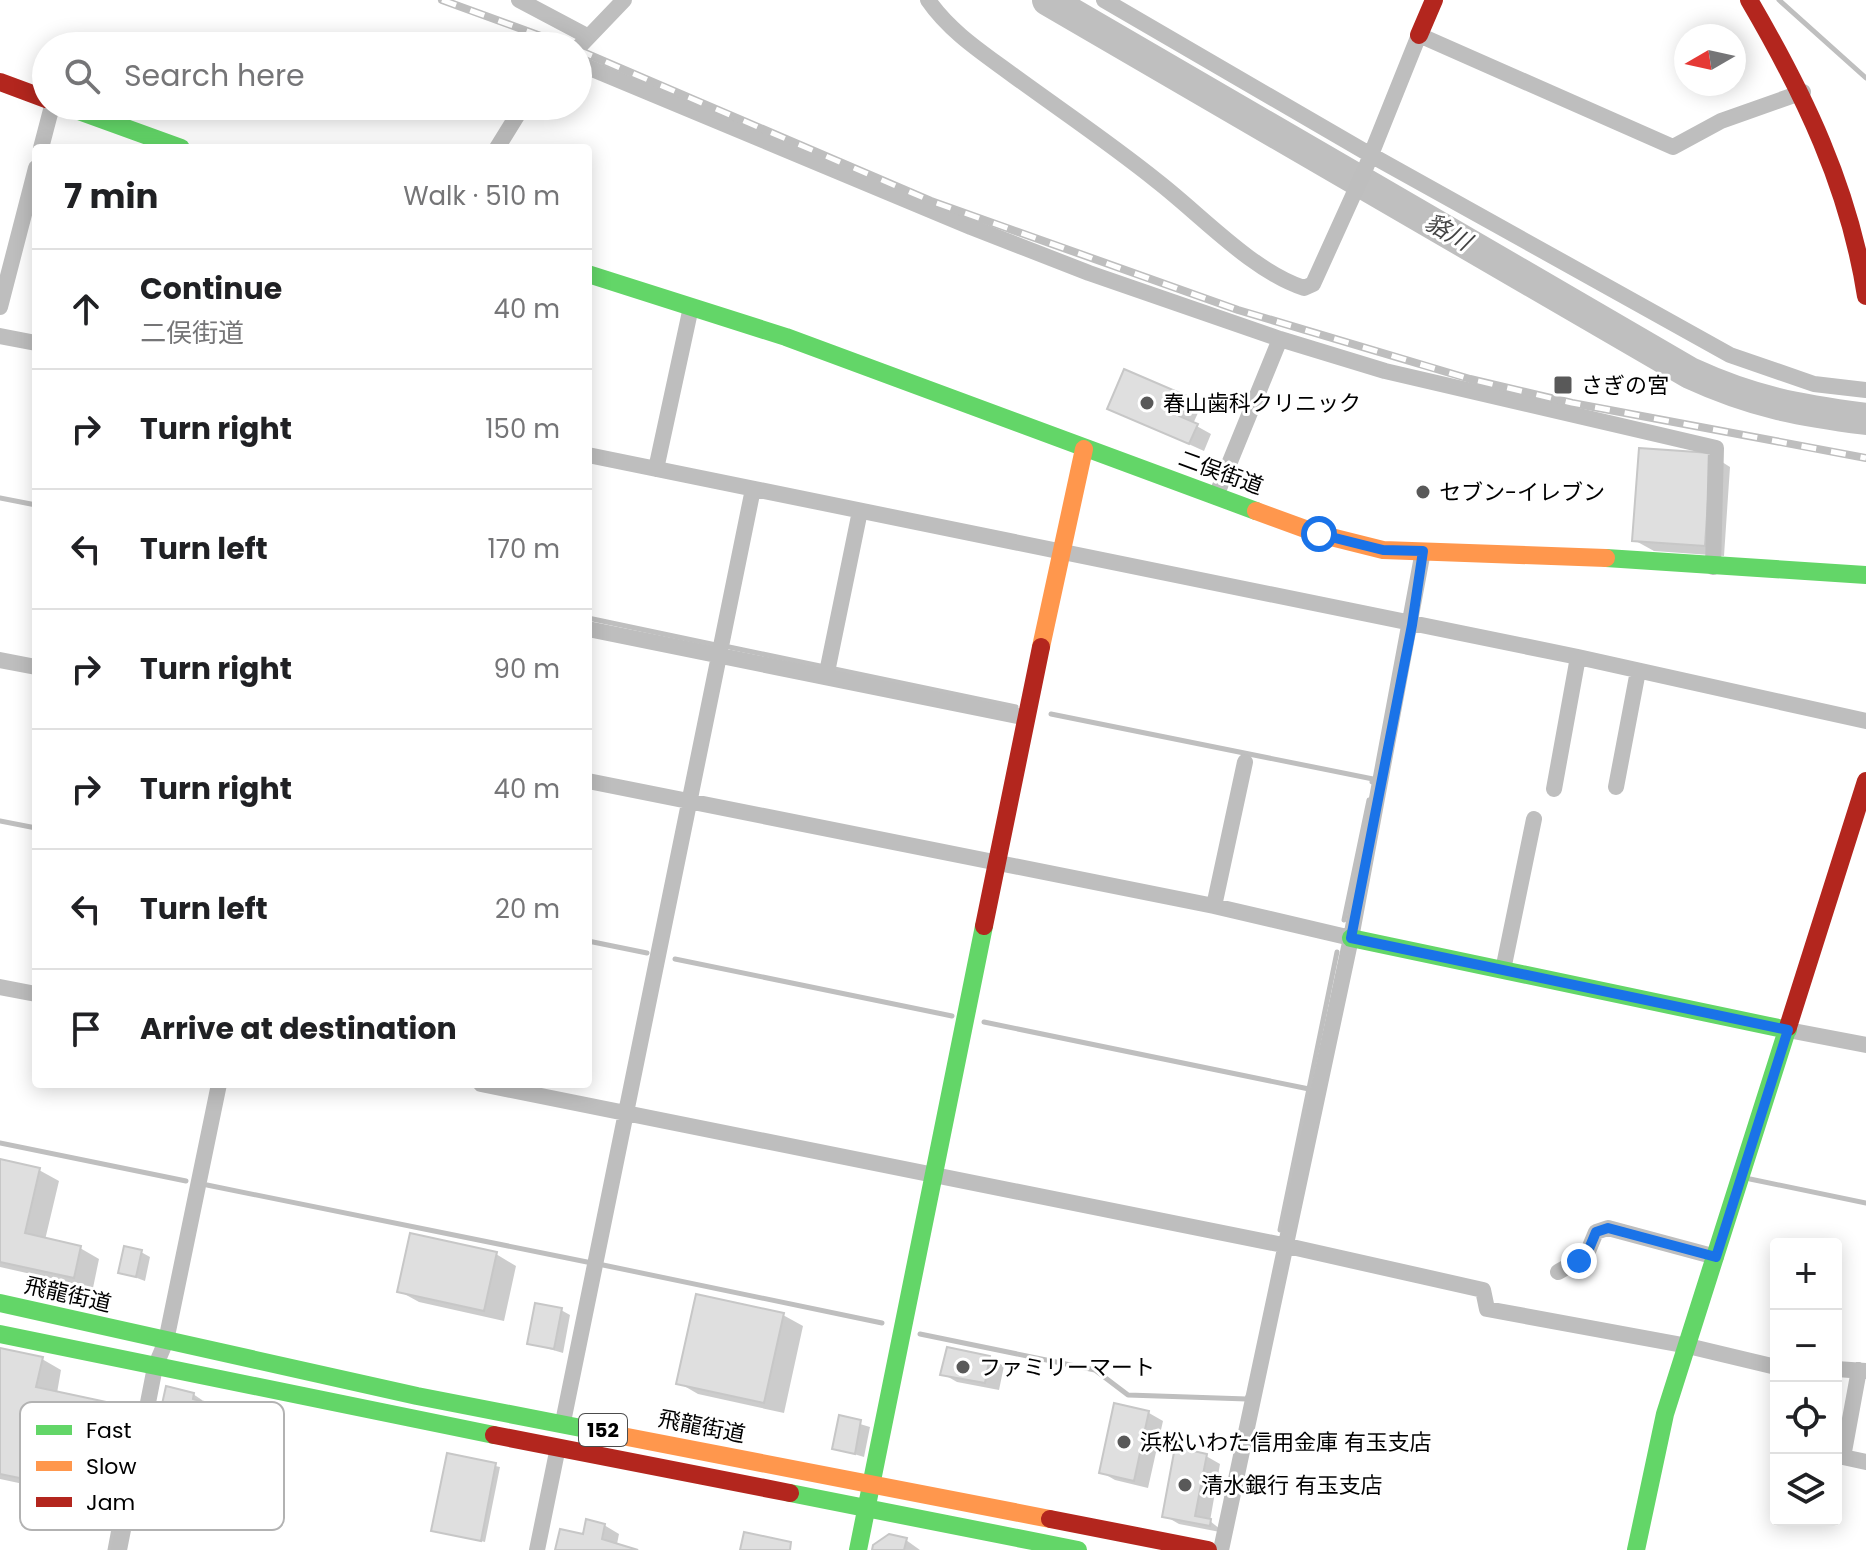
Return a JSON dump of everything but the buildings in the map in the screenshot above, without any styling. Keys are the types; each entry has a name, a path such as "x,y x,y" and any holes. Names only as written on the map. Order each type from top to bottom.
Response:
{"main road":[{"path":"1419,35 1434,0"},
{"path":"1749,0 1803,92 1847,198 1866,296"},
{"path":"0,82 32,94"},
{"path":"104,120 170,144"},
{"name":"二俣街道","path":"592,275 856,362 1319,534 1383,550 1618,558 1713,567 1866,575"},
{"path":"858,1550 999,865 1060,551 1084,449"},
{"path":"1636,1550 1662,1427 1866,781"},
{"path":"1351,938 1788,1030"},
{"name":"飛龍街道","path":"0,1303 417,1396 1208,1550"},
{"name":"152","path":"0,1334 1078,1550"}],"street":[{"path":"519,0 568,32"},
{"path":"592,33 624,0"},
{"path":"928,0 942,21 965,39 1289,283 1304,288 1313,284 1368,161 1419,35 1673,147 1721,121 1803,92"},
{"path":"1104,0 1368,161 1730,355 1814,384 1866,390"},
{"path":"592,69 971,227 1089,273 1280,339 1385,371 1716,448 1713,567"},
{"path":"42,144 48,120"},
{"path":"499,144 514,120"},
{"path":"0,307 32,183"},
{"path":"656,469 691,307"},
{"path":"0,336 32,342"},
{"path":"1216,496 1280,339"},
{"path":"592,456 1578,657 1866,721"},
{"path":"563,1422 753,489"},
{"path":"827,677 860,511"},
{"path":"1221,1550 1283,1245 1351,938 1412,625 1423,551"},
{"path":"592,630 1027,718"},
{"path":"1554,789 1578,657"},
{"path":"0,660 32,666"},
{"path":"1616,787 1638,671"},
{"path":"1214,906 1245,762"},
{"path":"592,782 1214,906 1351,938"},
{"path":"1503,970 1534,819"},
{"path":"0,987 32,993"},
{"path":"1788,1030 1866,1045"},
{"path":"148,1402 155,1367 166,1341 218,1088"},
{"path":"501,1088 1283,1245 1483,1290 1487,1309 1688,1346 1770,1366"},
{"path":"1558,1272 1586,1256 1596,1232 1608,1228 1716,1257"},
{"path":"1842,1369 1863,1371 1843,1457 1866,1462"},
{"path":"537,1550 558,1447"},
{"path":"119,1550 123,1530"}],"waterway":[{"name":"貉川","path":"1048,0 1690,373 1776,404 1866,419"},
{"path":"1779,0 1866,78"},
{"path":"0,498 32,504"},
{"path":"592,619 716,645"},
{"path":"729,647 1016,707"},
{"path":"1051,714 1373,779 1372,782"},
{"path":"1344,920 1369,800"},
{"path":"0,821 32,827"},
{"path":"592,942 647,953"},
{"path":"1280,1230 1337,952"},
{"path":"675,959 952,1016"},
{"path":"984,1022 1309,1089"},
{"path":"0,1143 186,1181"},
{"path":"1750,1179 1866,1203"},
{"path":"207,1185 587,1262"},
{"path":"603,1265 882,1323"},
{"path":"920,1334 1095,1370 1128,1395 1247,1399 1248,1396"},
{"path":"110,1550 114,1530"}],"railway":[{"path":"442,0 530,32"},
{"path":"592,56 931,201 1238,310 1470,379 1572,403 1866,458"}],"traffic: fast":[{"path":"104,120 170,144"},
{"path":"592,275 786,337 1256,511"},
{"path":"1606,558 1866,575"},
{"path":"858,1550 984,926"},
{"path":"1351,938 1788,1030"},
{"path":"1636,1550 1665,1414 1788,1027"},
{"path":"0,1303 417,1396 617,1435"},
{"path":"0,1334 494,1435"},
{"path":"790,1493 1078,1550"}],"traffic: slow":[{"path":"1041,647 1084,449"},
{"path":"1256,511 1319,534 1383,550 1606,558"},
{"path":"617,1435 1050,1519"}],"traffic: jam":[{"path":"1419,35 1434,0"},
{"path":"1749,0 1822,142 1848,217 1866,296"},
{"path":"0,82 32,94"},
{"path":"984,926 1041,647"},
{"path":"1788,1027 1866,781"},
{"path":"494,1435 790,1493"},
{"path":"1050,1519 1208,1550"}],"place":[{"name":"さぎの宮","path":"1563,385"},
{"name":"春山歯科クリニック","path":"1147,403"},
{"name":"セブン-イレブン","path":"1423,492"},
{"name":"ファミリーマート","path":"963,1367"},
{"name":"浜松いわた信用金庫 有玉支店","path":"1124,1442"},
{"name":"清水銀行 有玉支店","path":"1185,1485"}],"route":[{"path":"1319,534 1383,550 1423,551 1412,625 1351,938 1788,1030 1716,1257 1608,1228 1596,1232 1586,1256 1579,1261"}]}
